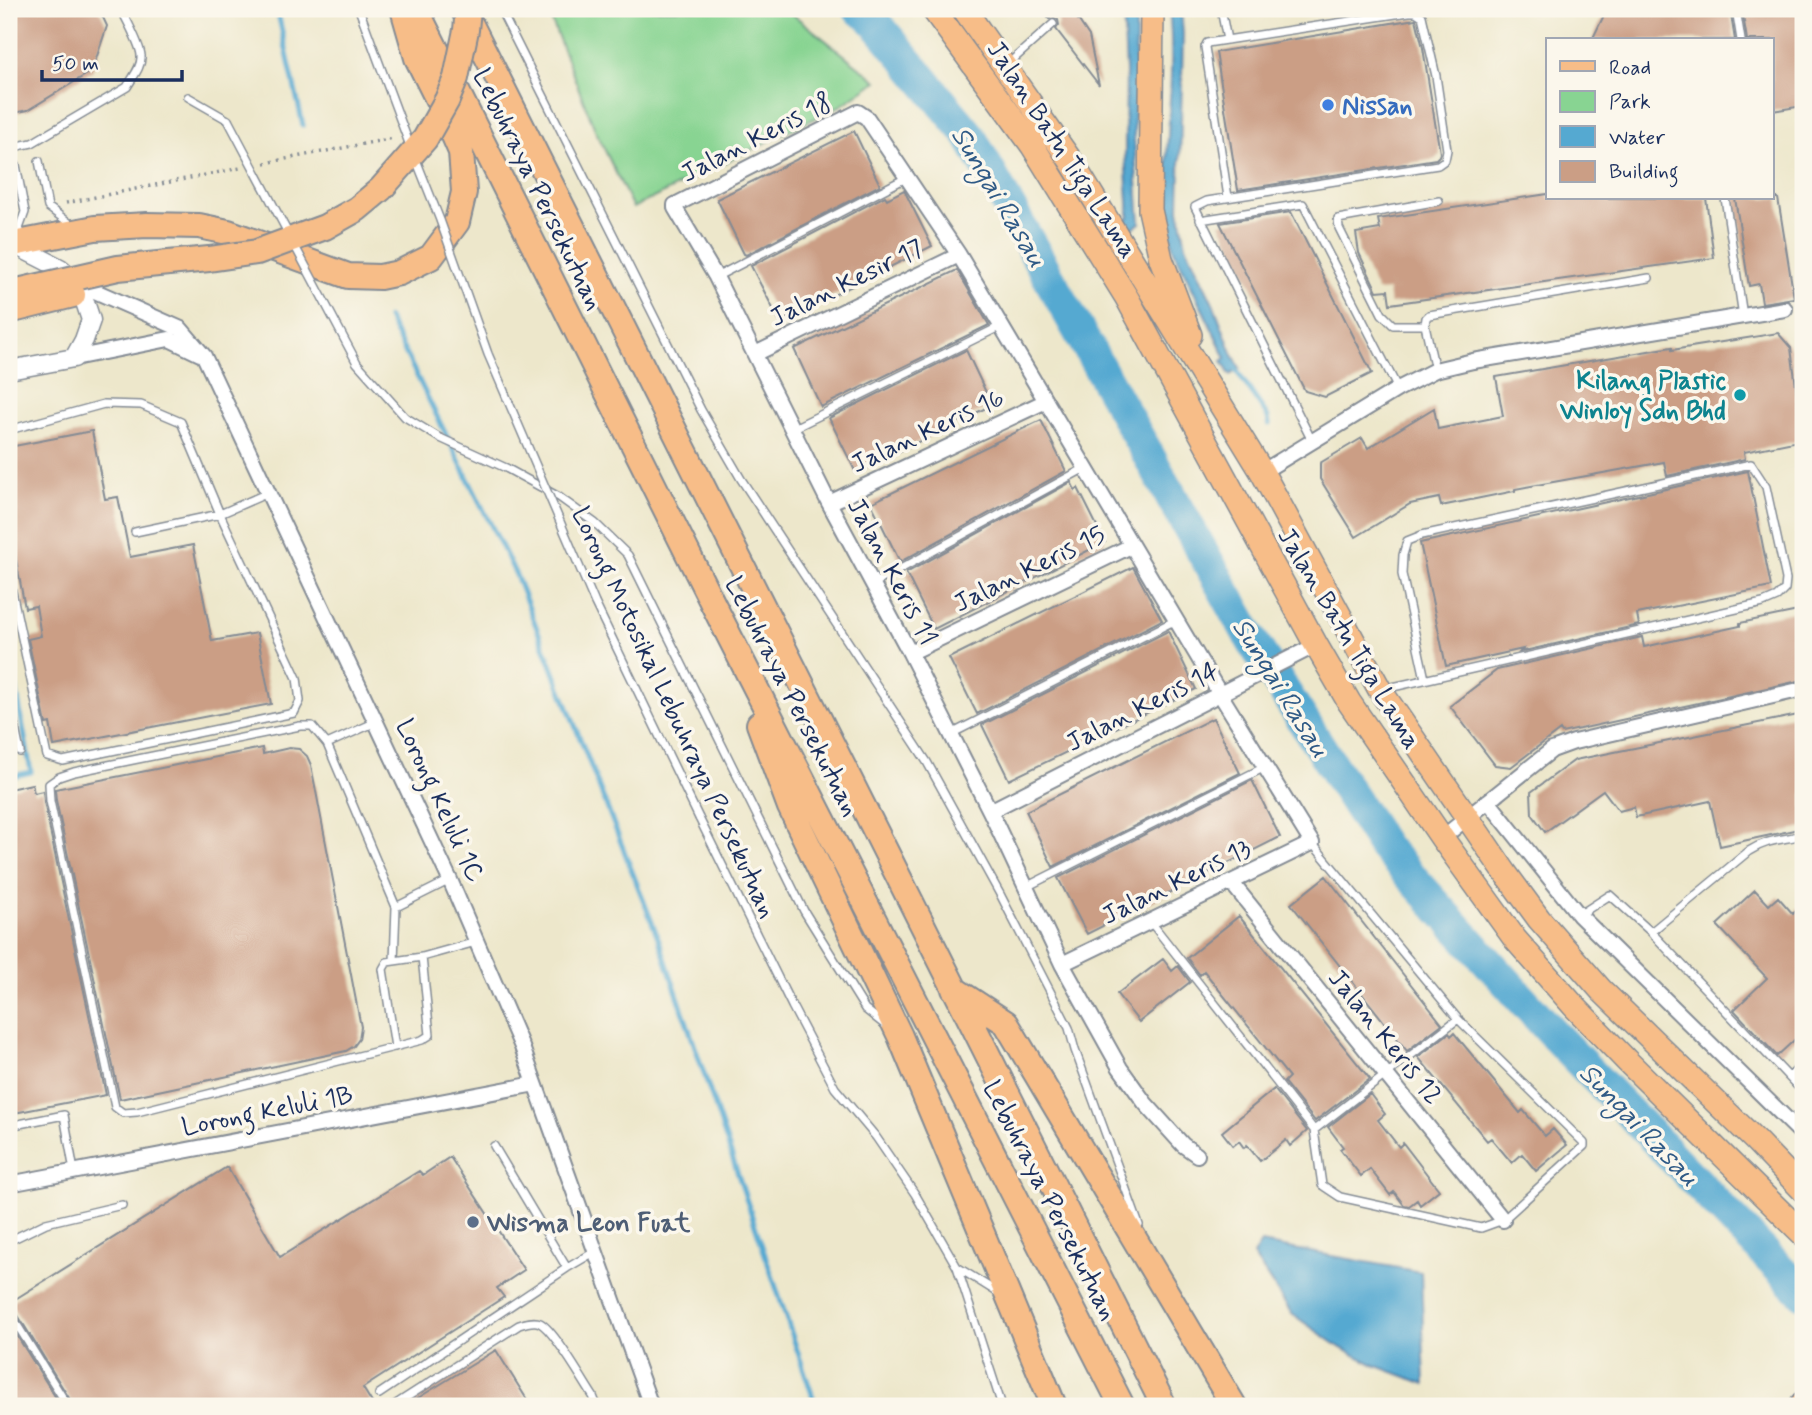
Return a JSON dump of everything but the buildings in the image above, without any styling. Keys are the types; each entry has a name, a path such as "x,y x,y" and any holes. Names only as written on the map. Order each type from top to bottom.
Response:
{"highway":[{"path":"11,245 95,228 200,226 228,232 348,276 380,277 399,273 431,257 457,222 464,192 461,152 416,58 403,9"},
{"name":"Lebuhraya Persekutuan","path":"416,9 717,612 1122,1406"},
{"path":"9,293 118,268 209,259 257,251 325,227 357,209 381,189 425,139 447,100 459,65 466,30 465,9"},
{"name":"Lebuhraya Persekutuan","path":"465,9 1164,1406"},
{"path":"9,311 209,259"},
{"path":"717,612 790,807 900,1036 1054,1406"},
{"path":"954,988 1006,1023 1234,1406"}],"main road":[{"name":"Jalan Batu Tiga Lama","path":"933,9 1032,145 1127,298 1349,702 1442,838 1515,939 1573,1005 1803,1234"},
{"name":"Jalan Batu Tiga Lama","path":"964,9 1071,161 1262,472 1380,690 1506,874 1539,919 1601,990 1803,1190"},
{"path":"980,9 998,58"},
{"path":"1152,9 1150,210 1161,259 1211,388"}],"street":[{"name":"Jalan Keris 18","path":"675,205 858,113 866,118 906,178"},
{"path":"906,178 959,255 1175,620 1312,843"},
{"name":"Jalan Keris 11","path":"675,205 716,277 829,503 910,653 990,811 1062,964 1120,1068 1145,1103 1183,1146 1197,1155"},
{"path":"11,245 60,268 79,284 91,320 84,341 74,358"},
{"name":"Jalan Kesir 17","path":"755,354 959,255"},
{"name":"Lorong Keluli 1C","path":"79,284 181,329 204,356 450,880 522,1047 650,1406"},
{"path":"1262,472 1434,370 1473,361 1785,309"},
{"path":"9,370 169,339 204,356"},
{"name":"Jalan Keris 16","path":"829,503 1046,401"},
{"name":"Jalan Keris 15","path":"910,653 1131,546"},
{"name":"Jalan Keris 14","path":"990,811 1316,645"},
{"path":"1442,838 1552,750 1574,742 1803,689"},
{"path":"1488,801 1579,915 1803,1135"},
{"name":"Jalan Keris 13","path":"1062,964 1312,843"},
{"name":"Jalan Keris 12","path":"1231,882 1503,1220"},
{"name":"Lorong Keluli 1B","path":"9,1184 535,1084"}],"lane":[{"path":"9,148 32,143 127,87 141,57 130,25 121,9"},
{"name":"Lorong Motosikal Lebuhraya Persekutuan","path":"359,9 488,354 596,603 699,818 835,1088 876,1137 915,1194 957,1266 1002,1406"},
{"path":"500,9 701,410 741,479 927,762 1064,1017 1160,1283"},
{"path":"1221,9 1227,40"},
{"path":"1736,9 1741,38"},
{"path":"1228,197 1205,47 1207,43 1409,12 1422,16 1436,76 1447,150 1445,160 1438,165 1206,201 1195,207 1312,442"},
{"path":"998,58 1053,24"},
{"path":"188,97 228,120 358,363 405,417 438,437 506,468 559,497 595,523 628,555 804,911 864,1009 900,1036"},
{"path":"39,161 48,207 80,231"},
{"path":"11,245 25,212 16,165"},
{"path":"716,277 906,178"},
{"path":"1725,200 1743,317"},
{"path":"1425,325 1393,325 1382,314 1339,228 1338,219 1439,201"},
{"path":"1200,220 1303,204 1398,389"},
{"path":"1434,370 1425,325 1429,315 1649,278"},
{"path":"792,429 1001,326"},
{"path":"9,430 104,404 141,405 181,422 220,514 298,678 300,701 294,713 63,761 47,756 9,577"},
{"path":"1380,690 1425,680 1763,603 1777,597 1785,589 1786,579 1766,487 1751,464 1422,535 1407,541 1402,574 1425,680"},
{"path":"872,584 1086,468"},
{"path":"135,532 220,514 269,492"},
{"path":"951,734 1175,620"},
{"path":"9,699 20,752"},
{"path":"327,744 376,722"},
{"path":"394,961 396,906 327,744 312,726 300,726 74,772 58,777 49,785 50,801 114,1107 123,1113 137,1112 422,1040 430,1035 422,957"},
{"path":"1026,887 1265,767"},
{"path":"1651,932 1762,842 1803,835"},
{"path":"1150,921 1314,1130 1322,1185 1340,1197 1481,1228 1503,1220 1584,1146 1581,1140 1458,1019 1312,843"},
{"path":"396,906 450,880"},
{"path":"1579,915 1610,895 1651,932 1803,1092"},
{"path":"394,1047 383,970 387,962 422,957 477,942"},
{"path":"1314,1130 1458,1019"},
{"path":"1790,1077 1803,1063"},
{"path":"9,1126 64,1115 75,1172"},
{"path":"494,1146 567,1268"},
{"path":"9,1241 46,1223 122,1205"},
{"path":"379,1394 596,1251"},
{"path":"957,1266 1010,1300"},
{"path":"9,1312 68,1406"},
{"path":"393,1406 519,1325 540,1322 552,1334 597,1406"}],"path":[{"path":"264,163 397,137"},
{"path":"48,207 250,166"}],"green space":[{"path":"547,9 786,9 877,81 842,105 633,208 596,132"}],"water":[{"path":"1123,9 1135,9 1136,27 1134,139 1140,223 1130,230 1125,220 1129,217 1125,153 1126,71"},
{"path":"1169,9 1181,9 1183,34 1179,209 1186,246 1240,368 1230,375 1222,361 1226,358 1173,248 1167,188 1171,69"},
{"path":"1261,1243 1421,1272 1425,1384 1377,1366 1341,1348 1292,1314 1253,1255"}],"waterway":[{"path":"277,9 303,125"},
{"name":"Sungai Rasau","path":"859,9 870,16 969,135 1254,644 1384,847 1558,1039 1803,1293"},
{"path":"388,318 516,575 659,940 816,1406"},
{"path":"1236,370 1268,417 1269,424"},
{"path":"9,649 31,772 9,777"}],"place":[{"name":"Nissan","path":"1328,105"},
{"name":"Kilang Plastic Winloy Sdn Bhd","path":"1740,395"},
{"name":"Wisma Leon Fuat","path":"473,1222"}]}
